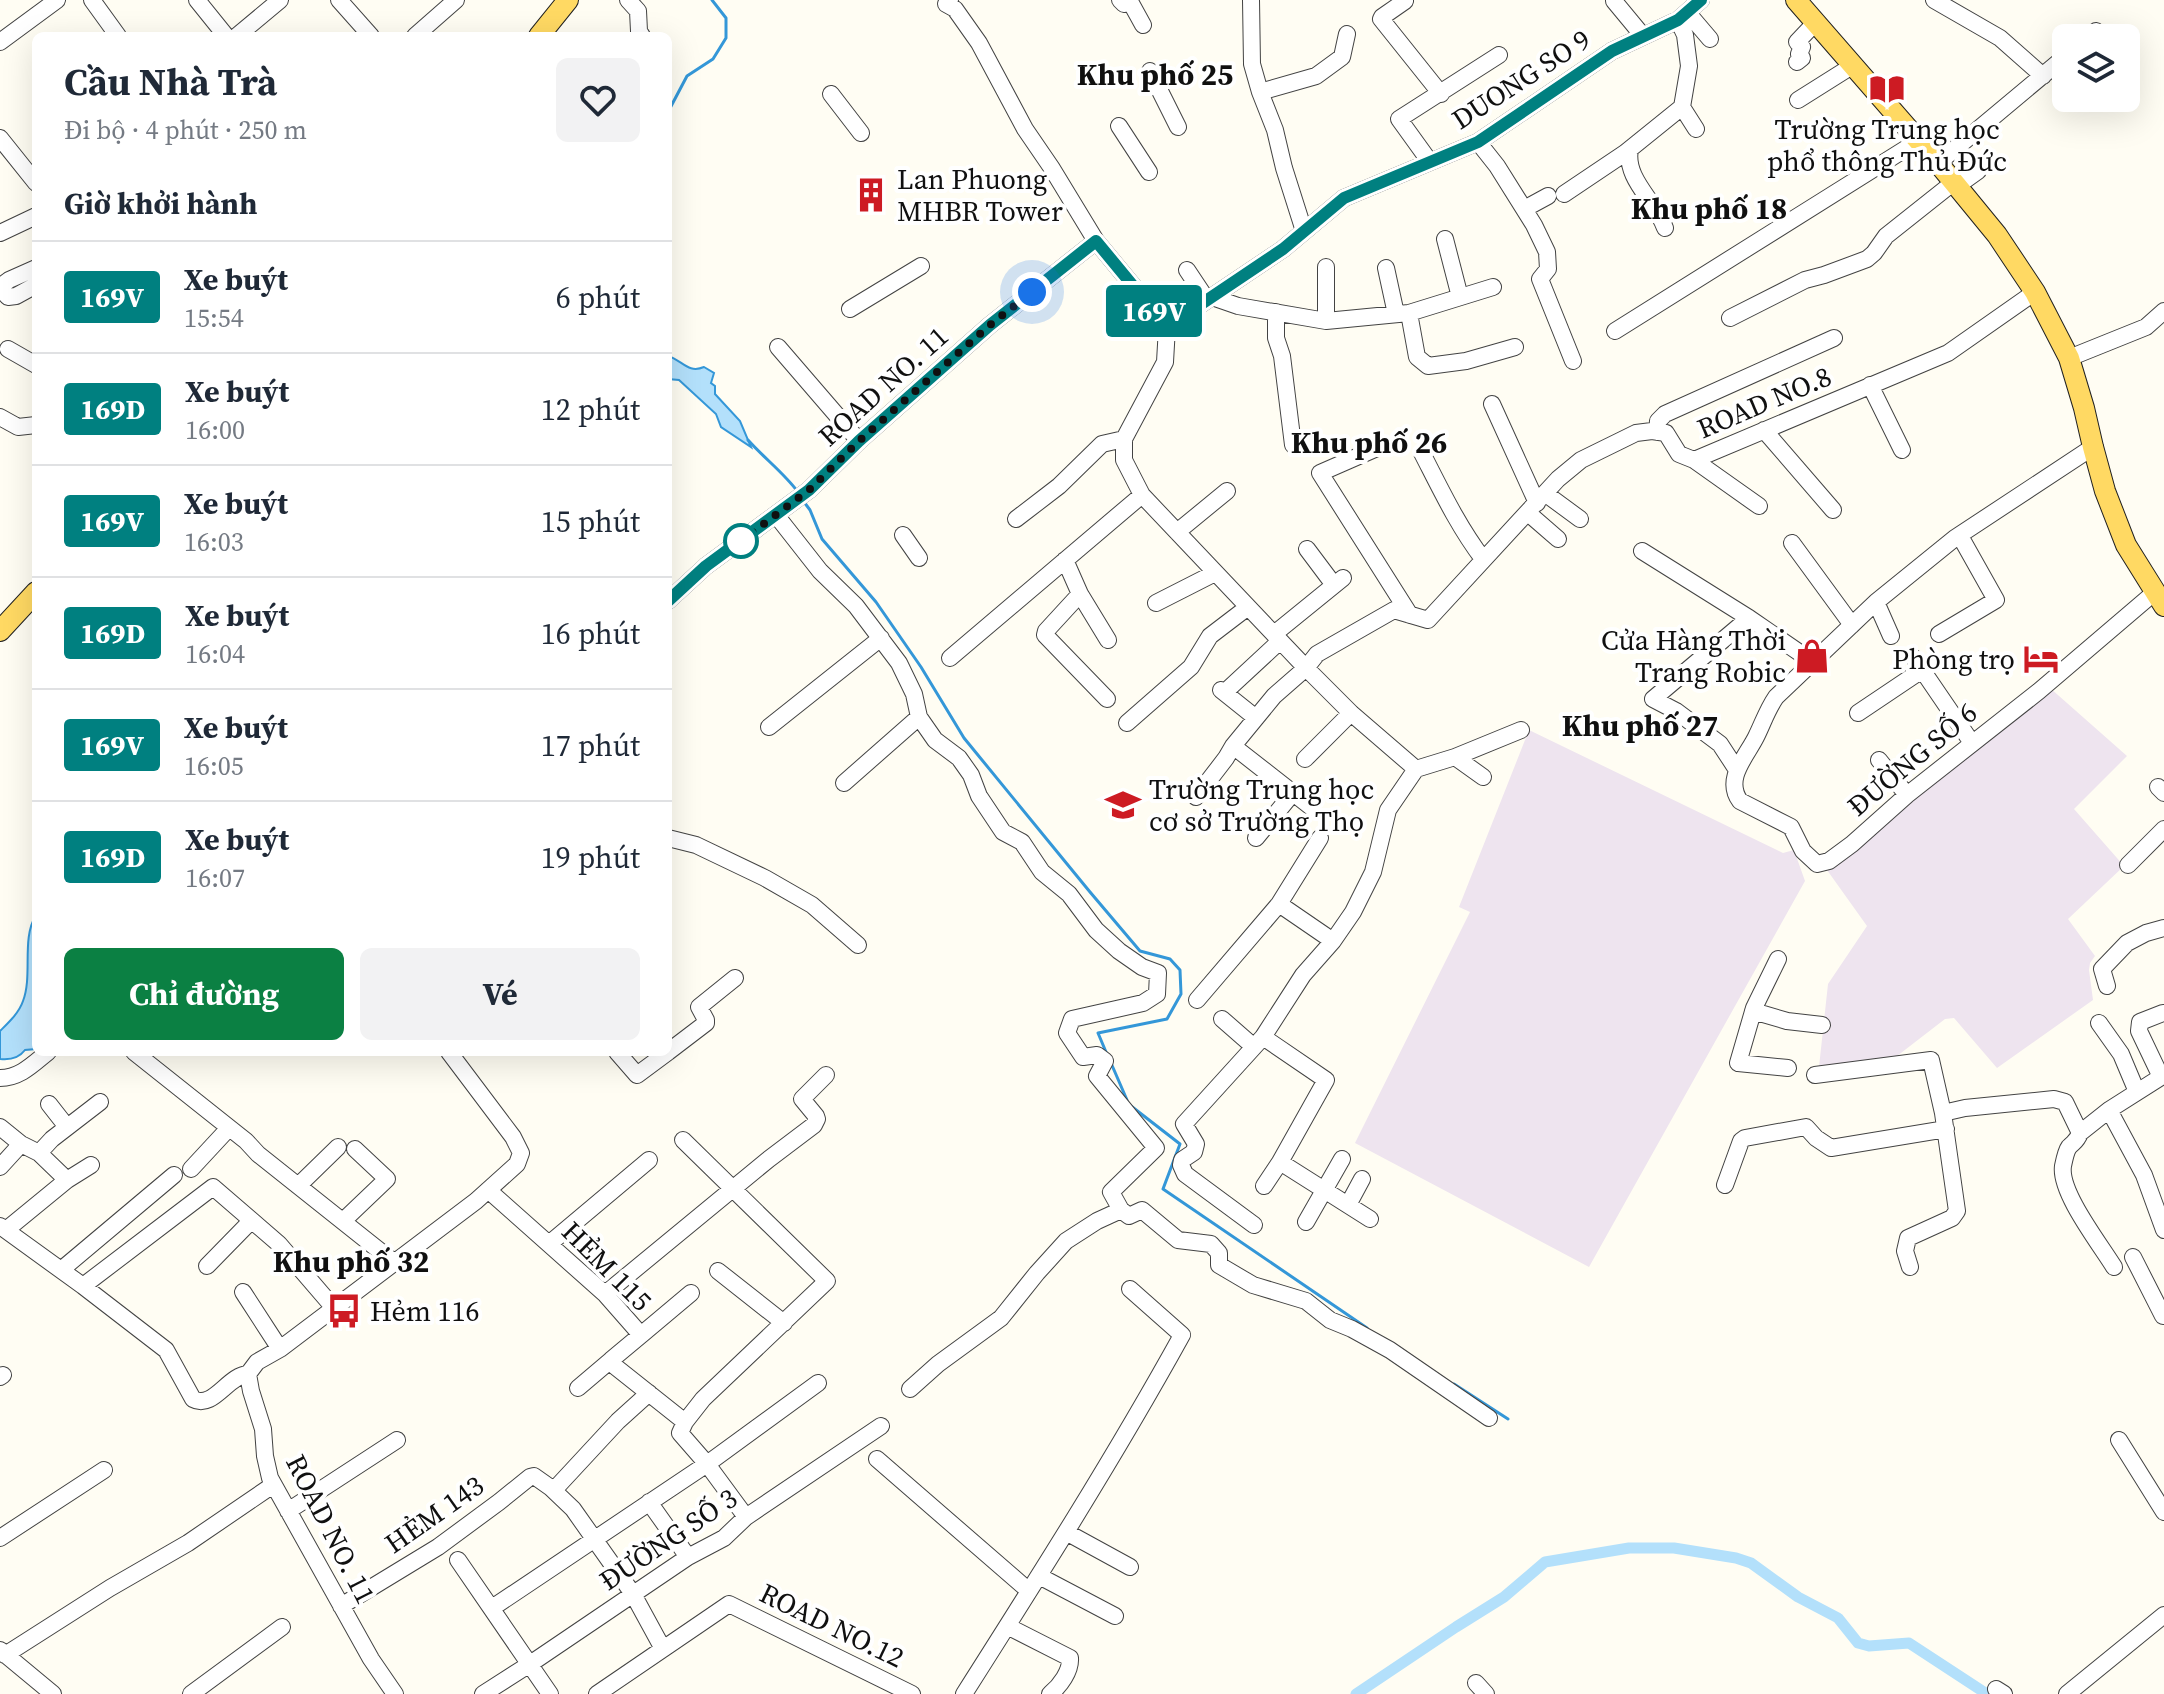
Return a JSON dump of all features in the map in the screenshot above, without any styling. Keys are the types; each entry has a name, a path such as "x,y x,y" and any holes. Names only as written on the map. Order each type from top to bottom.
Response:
{"main road":[{"path":"542,32 568,0"},
{"path":"1798,1 1997,235 2035,292 2069,358 2105,491 2126,545 2159,599"},
{"path":"0,631 32,596"}],"street":[{"path":"0,42 57,0"},
{"path":"92,0 115,32"},
{"path":"197,0 223,32"},
{"path":"242,32 280,0"},
{"path":"339,0 367,32"},
{"path":"420,32 456,0"},
{"path":"628,0 638,11 640,32"},
{"path":"1120,0 1132,5 1143,25"},
{"path":"1251,0 1252,64 1304,231"},
{"name":"DUONG SO 9","path":"1167,327 1283,249 1344,198 1478,142 1612,51 1683,16 1701,0"},
{"path":"1934,0 2000,38 2043,76"},
{"path":"1413,18 1404,1 1381,19 1441,94"},
{"path":"1614,1 1643,36"},
{"path":"948,2 979,43 1025,129 1096,241 1167,327 1165,362 1124,439 1124,460 1142,495 1306,668 1351,713 1416,769"},
{"path":"1683,16 1710,39"},
{"path":"1524,209 1556,195 1630,149 1682,107 1689,66 1683,16"},
{"path":"1797,62 1802,58 1799,54 1802,47 1797,42 1815,23"},
{"path":"1260,92 1316,76 1342,57 1347,34"},
{"path":"1430,162 1399,119 1499,55"},
{"path":"1798,100 1852,66"},
{"path":"1938,163 2052,68"},
{"path":"1150,71 1178,127"},
{"path":"831,94 861,133"},
{"path":"1682,107 1696,129"},
{"path":"1119,126 1149,172"},
{"path":"0,138 32,178"},
{"path":"1615,331 1918,141"},
{"path":"1478,142 1524,209 1547,252 1548,269 1540,279 1573,361"},
{"path":"1630,149 1630,170 1660,215 1665,228"},
{"path":"1730,318 1785,288 1867,259 1886,236 1955,184 1978,171"},
{"path":"0,233 32,218"},
{"path":"1445,239 1460,297"},
{"name":"ROAD NO. 11","path":"672,597 706,566 809,490 859,441 990,325 1096,241"},
{"path":"850,309 921,266"},
{"path":"1326,267 1326,321"},
{"path":"1386,268 1417,357 1428,366 1466,361 1515,347"},
{"path":"32,270 0,287 8,297 32,287"},
{"path":"1187,270 1210,298 1238,306 1326,321 1402,313 1493,287"},
{"name":"ROAD NO.8","path":"1196,797 1274,696 1317,654 1394,610 1428,620 1558,479 1581,460 1636,433 1657,432 1666,433 1679,454 1694,460 1948,353 2035,292"},
{"path":"2069,358 2146,327 2164,311"},
{"path":"1276,312 1276,338 1282,356 1293,445"},
{"path":"1657,432 1658,421 1665,414 1834,338"},
{"path":"778,347 859,441"},
{"path":"8,349 32,363"},
{"path":"1870,385 1902,450"},
{"path":"1492,404 1537,503 1558,539"},
{"path":"0,417 18,427 32,425"},
{"path":"1764,430 1833,510"},
{"path":"1016,519 1059,486 1102,444 1124,439"},
{"path":"1384,445 1320,473 1410,615"},
{"path":"1749,618 1653,699 1676,711 1720,744 1737,770 1776,697 1876,602 1955,538 2093,447"},
{"path":"1422,453 1454,515 1483,559"},
{"path":"1694,460 1759,506"},
{"path":"1177,532 1227,491"},
{"path":"950,658 1142,495"},
{"path":"1537,503 1580,519"},
{"path":"778,514 820,571 856,606 899,663 914,694 919,717 935,740 959,758 1003,832 1022,842 1042,872 1069,894 1107,941 1142,967 1158,973 1157,994 1143,1003 1072,1019 1067,1033 1083,1057 1097,1055 1105,1061 1097,1076 1156,1148 1111,1192 1121,1210 1129,1216 1142,1210 1178,1240 1211,1244 1219,1253 1219,1265 1253,1285 1306,1301 1330,1320 1390,1350 1489,1418"},
{"path":"903,535 919,558"},
{"path":"1939,634 1996,600 1960,536"},
{"path":"1792,543 1852,625"},
{"path":"1256,718 1223,691 1339,582 1307,549"},
{"path":"1642,551 1813,662"},
{"path":"1065,560 1080,594 1108,640"},
{"path":"1156,603 1215,573"},
{"path":"1080,594 1045,635 1107,699"},
{"name":"ĐƯỜNG SỐ 6","path":"1737,770 1735,791 1740,801 1791,827 1803,851 1817,864 1829,861 1972,743 2159,599"},
{"path":"1876,602 1891,636"},
{"path":"1127,723 1191,667 1210,636 1248,607"},
{"path":"769,727 881,638"},
{"path":"1858,713 1918,664 1972,743"},
{"path":"1305,759 1351,713"},
{"path":"844,783 919,717"},
{"path":"1254,1225 1185,1174 1182,1160 1194,1152 1196,1144 1184,1124 1259,1042 1303,975 1353,912 1373,872 1388,810 1416,769 1521,730"},
{"path":"1233,746 1311,807"},
{"path":"1455,757 1483,777"},
{"path":"1879,760 1907,795"},
{"path":"1256,838 1292,794"},
{"path":"2128,865 2164,829"},
{"path":"1197,1000 1279,904 1320,838"},
{"path":"672,839 696,845 765,878 812,905 858,945"},
{"path":"1279,904 1333,941"},
{"path":"2107,986 2102,969 2127,943 2164,928"},
{"path":"1778,959 1753,1011 1738,1063 1788,1068"},
{"path":"672,1047 706,1023 699,1007 735,978"},
{"path":"1753,1011 1787,1021 1822,1025"},
{"path":"2114,1267 2071,1199 2064,1181 2063,1166 2068,1149 2080,1133 2162,1076 2138,1025 2163,1013"},
{"path":"1222,1019 1326,1080 1264,1186"},
{"path":"2099,1023 2121,1054 2137,1092"},
{"path":"0,1078 21,1074 43,1056"},
{"path":"139,1056 395,1263"},
{"path":"91,1165 3,1228 166,1350 193,1399 206,1401 238,1376 248,1374 257,1362 280,1349 395,1263 517,1164 521,1153 513,1137 452,1056"},
{"path":"620,1056 637,1075 660,1056"},
{"path":"1815,1075 1931,1060 1944,1121 1957,1213 1908,1238 1905,1251 1910,1267"},
{"path":"605,1294 816,1123 816,1116 802,1099 826,1075"},
{"path":"1725,1185 1741,1141 1745,1138 1806,1127 1831,1148 1944,1121 1965,1108 2054,1099 2065,1102 2080,1133"},
{"path":"39,1153 100,1102"},
{"path":"49,1104 67,1127"},
{"path":"2109,1110 2144,1175 2164,1230"},
{"path":"0,1127 21,1144 39,1153 67,1180"},
{"path":"191,1169 229,1128"},
{"path":"683,1140 827,1281 703,1399 680,1433 746,1517"},
{"path":"0,1167 21,1144"},
{"path":"298,1186 346,1148 387,1179 343,1221"},
{"path":"1306,1222 1342,1159"},
{"path":"549,1244 649,1160"},
{"path":"1280,1162 1370,1219"},
{"path":"61,1270 174,1175"},
{"path":"1348,1205 1362,1179"},
{"path":"83,1286 213,1187 279,1244 334,1308"},
{"name":"HẺM 115","path":"488,1190 605,1294 641,1335 691,1293"},
{"path":"910,1389 938,1364 1001,1318 1066,1241 1121,1210"},
{"path":"131,1212 153,1233"},
{"path":"207,1266 251,1221"},
{"path":"2133,1257 2157,1284 2163,1316"},
{"path":"718,1271 784,1323"},
{"path":"964,1694 1066,1532 1182,1335 1130,1289"},
{"path":"243,1292 280,1349"},
{"path":"578,1388 641,1335"},
{"path":"611,1360 614,1366 685,1422"},
{"name":"ROAD NO. 11","path":"248,1374 263,1429 265,1456 273,1485 371,1659 395,1694"},
{"path":"492,1608 707,1464 818,1383"},
{"path":"597,1694 663,1649 633,1594 573,1509 554,1490 618,1421 649,1393"},
{"name":"ĐƯỜNG SỐ 3","path":"483,1694 688,1557 724,1538 746,1517 881,1426"},
{"path":"288,1511 397,1440"},
{"path":"2119,1440 2164,1512"},
{"path":"877,1459 1029,1591"},
{"path":"3,1530 104,1470"},
{"name":"HẺM 143","path":"341,1606 438,1547 530,1477 534,1476 554,1490"},
{"path":"53,1694 2,1653 188,1543 273,1485"},
{"path":"649,1502 688,1557"},
{"path":"1066,1532 1130,1567"},
{"path":"458,1560 550,1694"},
{"path":"1039,1576 1115,1616"},
{"name":"ROAD NO.12","path":"663,1649 729,1604 906,1693"},
{"path":"2067,1694 2164,1615"},
{"path":"1007,1626 1070,1658 1068,1669 1058,1687 1050,1694"},
{"path":"191,1694 282,1627"}],"shaded area":[{"path":"2050,688 2127,756 2074,809 2124,866 2068,919 2095,956 2089,970 2093,1000 1997,1068 1954,1018 1945,1019 1888,1063 1819,1067 1828,984 1867,926 1827,870"},
{"path":"1529,730 1783,853 1794,850 1805,881 1589,1267 1355,1143 1470,912 1459,907"}],"water":[{"path":"672,358 689,368 704,367 714,373 711,383 715,386 715,394 740,421 751,447 721,427 716,414 679,380 672,379"},
{"path":"32,925 32,1049 25,1050 14,1058 0,1059 0,1031 19,1010 26,991"}],"waterway":[{"path":"672,104 687,76 713,59 726,38 726,18 712,0"},
{"path":"748,440 798,492"},
{"path":"804,502 822,539 876,602 921,667 964,738 1140,951 1170,959 1180,970 1181,994 1167,1019 1098,1033 1106,1052"},
{"path":"1111,1063 1127,1100"},
{"path":"1131,1106 1180,1144 1163,1189 1367,1328"},
{"path":"1454,1384 1508,1419"},
{"path":"1356,1694 1504,1597 1545,1562 1629,1548 1674,1548 1751,1563 1798,1597 1838,1618 1858,1643 1869,1646 1909,1643 1987,1694"}],"bus line":[{"name":"169V","path":"672,597 706,566 809,490 859,441 990,325 1096,241 1167,327 1283,249 1344,198 1478,142 1612,51 1678,20 1701,0"}],"place":[{"name":"Trường Trung học phổ thông Thủ Đức","path":"1887,89"},
{"name":"Lan Phuong MHBR Tower","path":"871,195"},
{"name":"Cửa Hàng Thời Trang Robic","path":"1812,656"},
{"name":"Phòng trọ","path":"2041,659"},
{"name":"Trường Trung học cơ sở Trường Thọ","path":"1123,805"},
{"name":"Hẻm 116","path":"344,1311"}],"district":[{"name":"Khu phố 25","path":"1155,74"},
{"name":"Khu phố 18","path":"1709,208"},
{"name":"Khu phố 26","path":"1369,442"},
{"name":"Khu phố 27","path":"1640,725"},
{"name":"Khu phố 32","path":"351,1261"}],"route":[{"path":"741,541 809,490 859,441 990,325 1032,292"}]}
